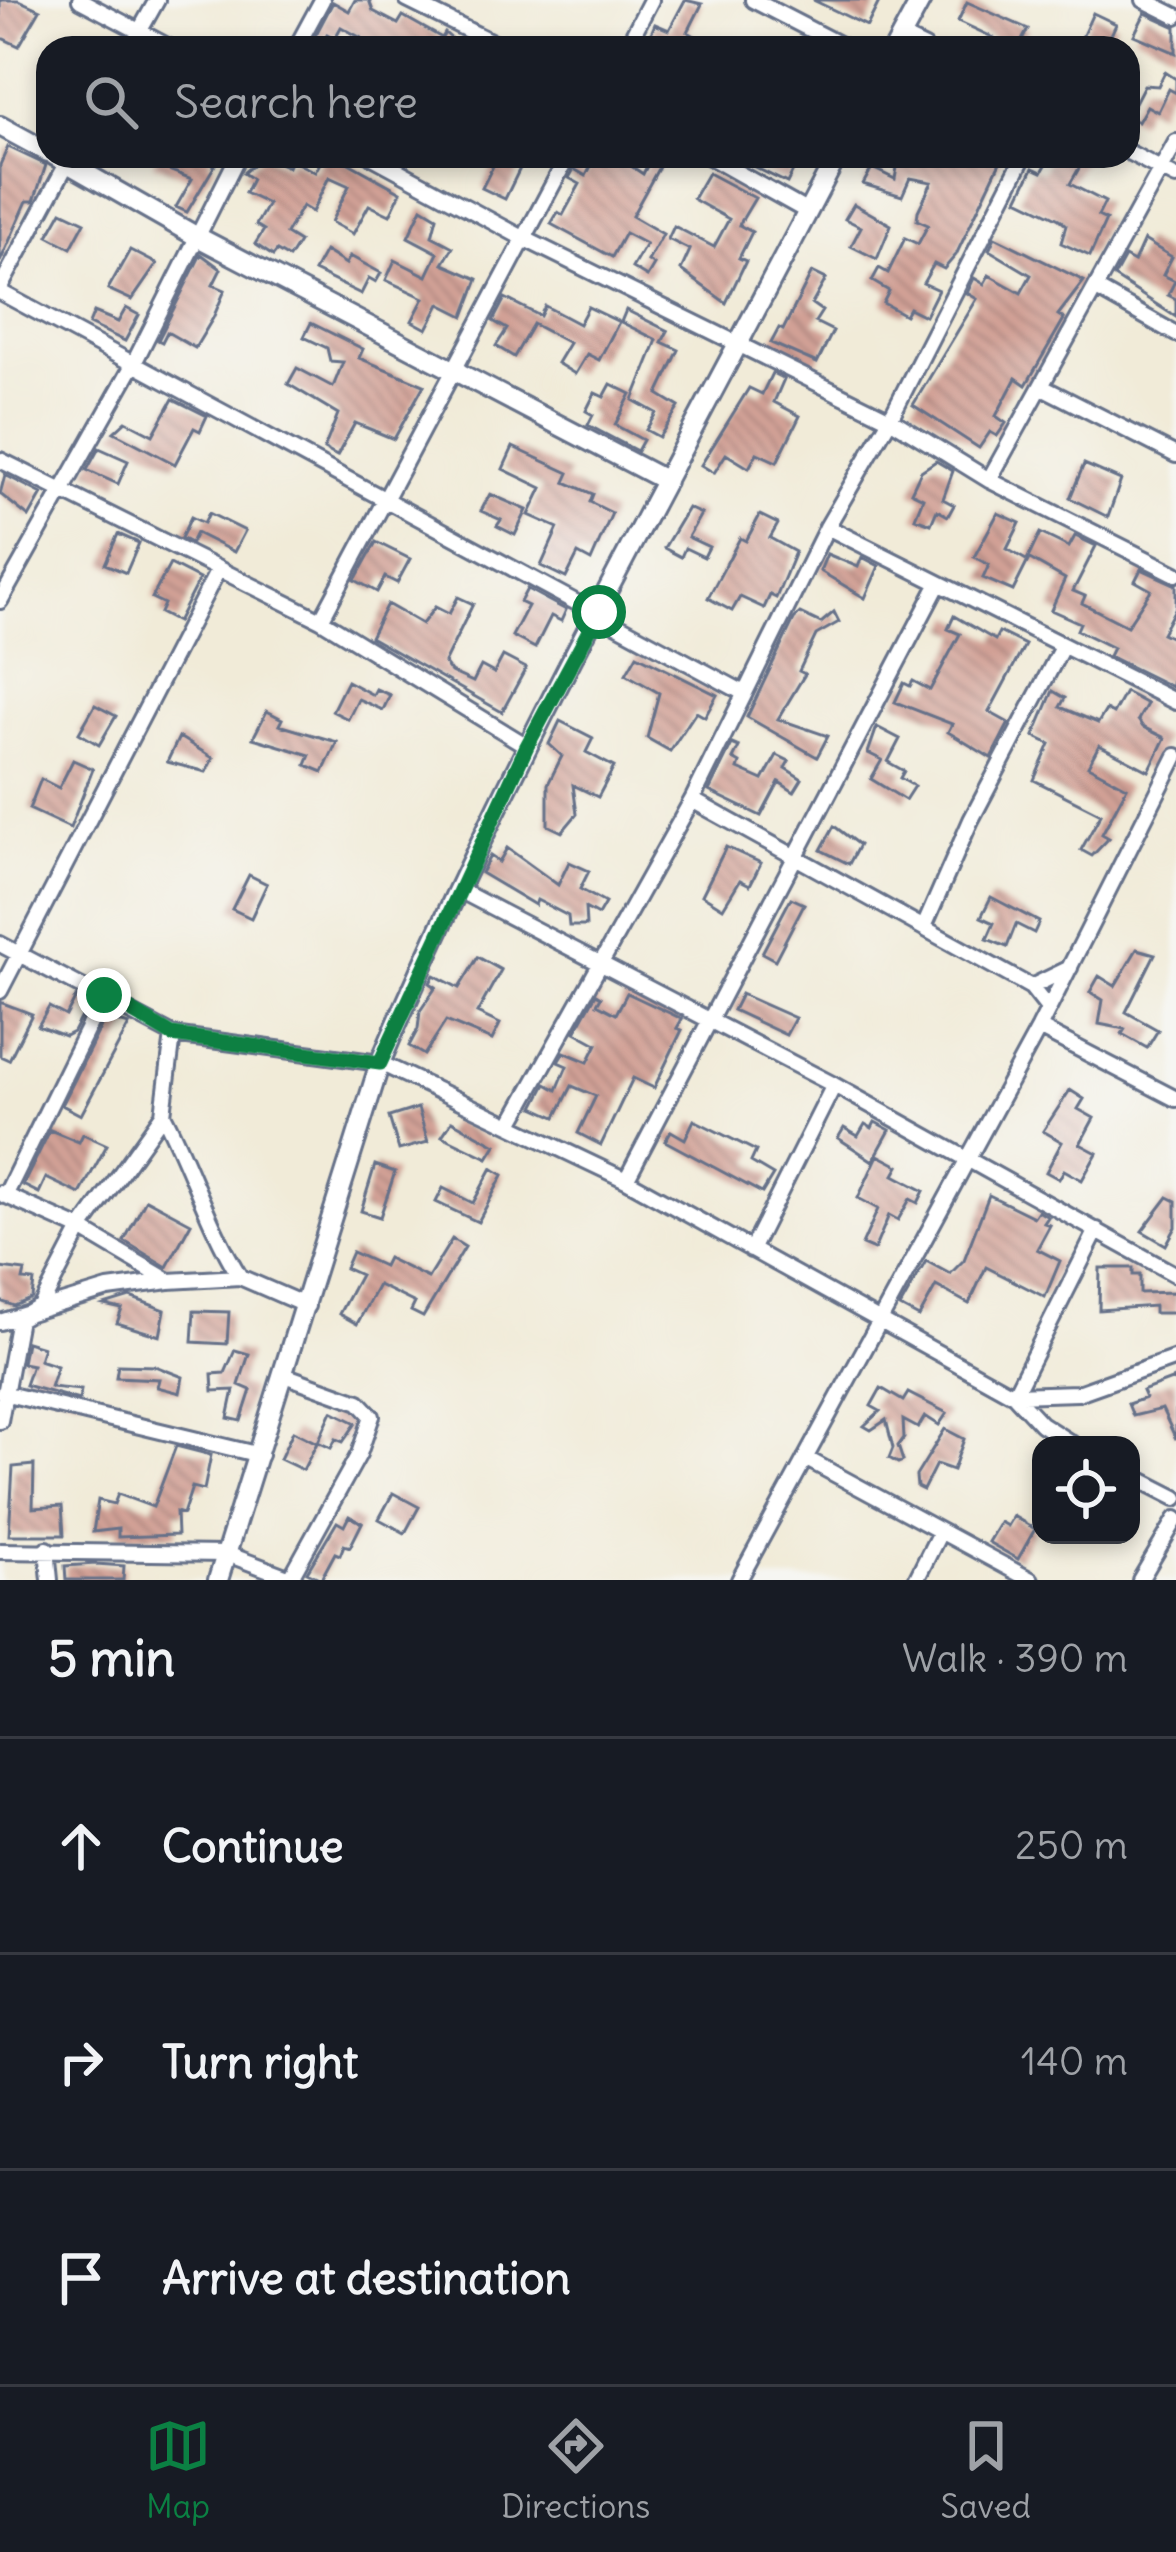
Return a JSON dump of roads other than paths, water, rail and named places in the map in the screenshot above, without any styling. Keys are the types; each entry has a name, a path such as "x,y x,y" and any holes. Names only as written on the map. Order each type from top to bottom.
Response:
{"main road":[{"path":"902,36 921,0"},
{"path":"0,126 36,145"},
{"path":"79,168 194,235 666,481"},
{"path":"218,1580 380,1063 527,746 736,340 831,168"}],"street":[{"path":"80,0 149,36"},
{"path":"137,36 157,0"},
{"path":"302,36 322,0"},
{"path":"407,0 480,36"},
{"path":"632,36 651,0"},
{"path":"753,0 823,36"},
{"path":"1144,0 1176,16"},
{"path":"988,480 1099,290 1176,142"},
{"path":"1140,158 1176,177"},
{"path":"55,168 0,290 744,694"},
{"path":"0,601 133,365 231,168"},
{"path":"393,168 523,238 890,419 988,480 1176,574"},
{"path":"321,620 561,168"},
{"path":"729,168 808,212"},
{"path":"512,1122 692,800 827,527 890,419 1018,168"},
{"path":"1099,290 1176,334"},
{"path":"1042,387 1176,455"},
{"path":"0,460 321,620 527,746"},
{"path":"827,527 1176,702"},
{"path":"0,991 218,572"},
{"path":"626,1180 938,585"},
{"path":"924,927 971,820 1062,647"},
{"path":"739,1580 1040,1028 1046,1006 1071,967 1176,756"},
{"path":"692,800 1031,987 1046,1006"},
{"path":"459,890 834,1084 1176,1275"},
{"path":"0,944 172,1035 380,1063 512,1122 1014,1395 1041,1424 1060,1436"},
{"path":"1031,987 1071,967"},
{"path":"104,995 2,1194 81,1229 169,1281"},
{"path":"1040,1028 1176,1099"},
{"path":"0,1421 19,1319 41,1306 81,1229 163,1114 172,1035"},
{"path":"751,1250 834,1084"},
{"path":"163,1114 191,1168 212,1231 240,1277"},
{"path":"1014,1395 1097,1230"},
{"path":"0,1322 108,1289 240,1277 307,1306"},
{"path":"1014,1395 1078,1393 1176,1358"},
{"path":"0,1550 227,1554 294,1579 359,1454 372,1416 359,1402 284,1375"},
{"path":"3,1393 260,1455"},
{"path":"806,1458 1030,1580"},
{"path":"1140,1480 1176,1498"},
{"path":"1140,1580 1176,1519"},
{"path":"916,1580 940,1532"},
{"path":"47,1549 50,1580"}]}
